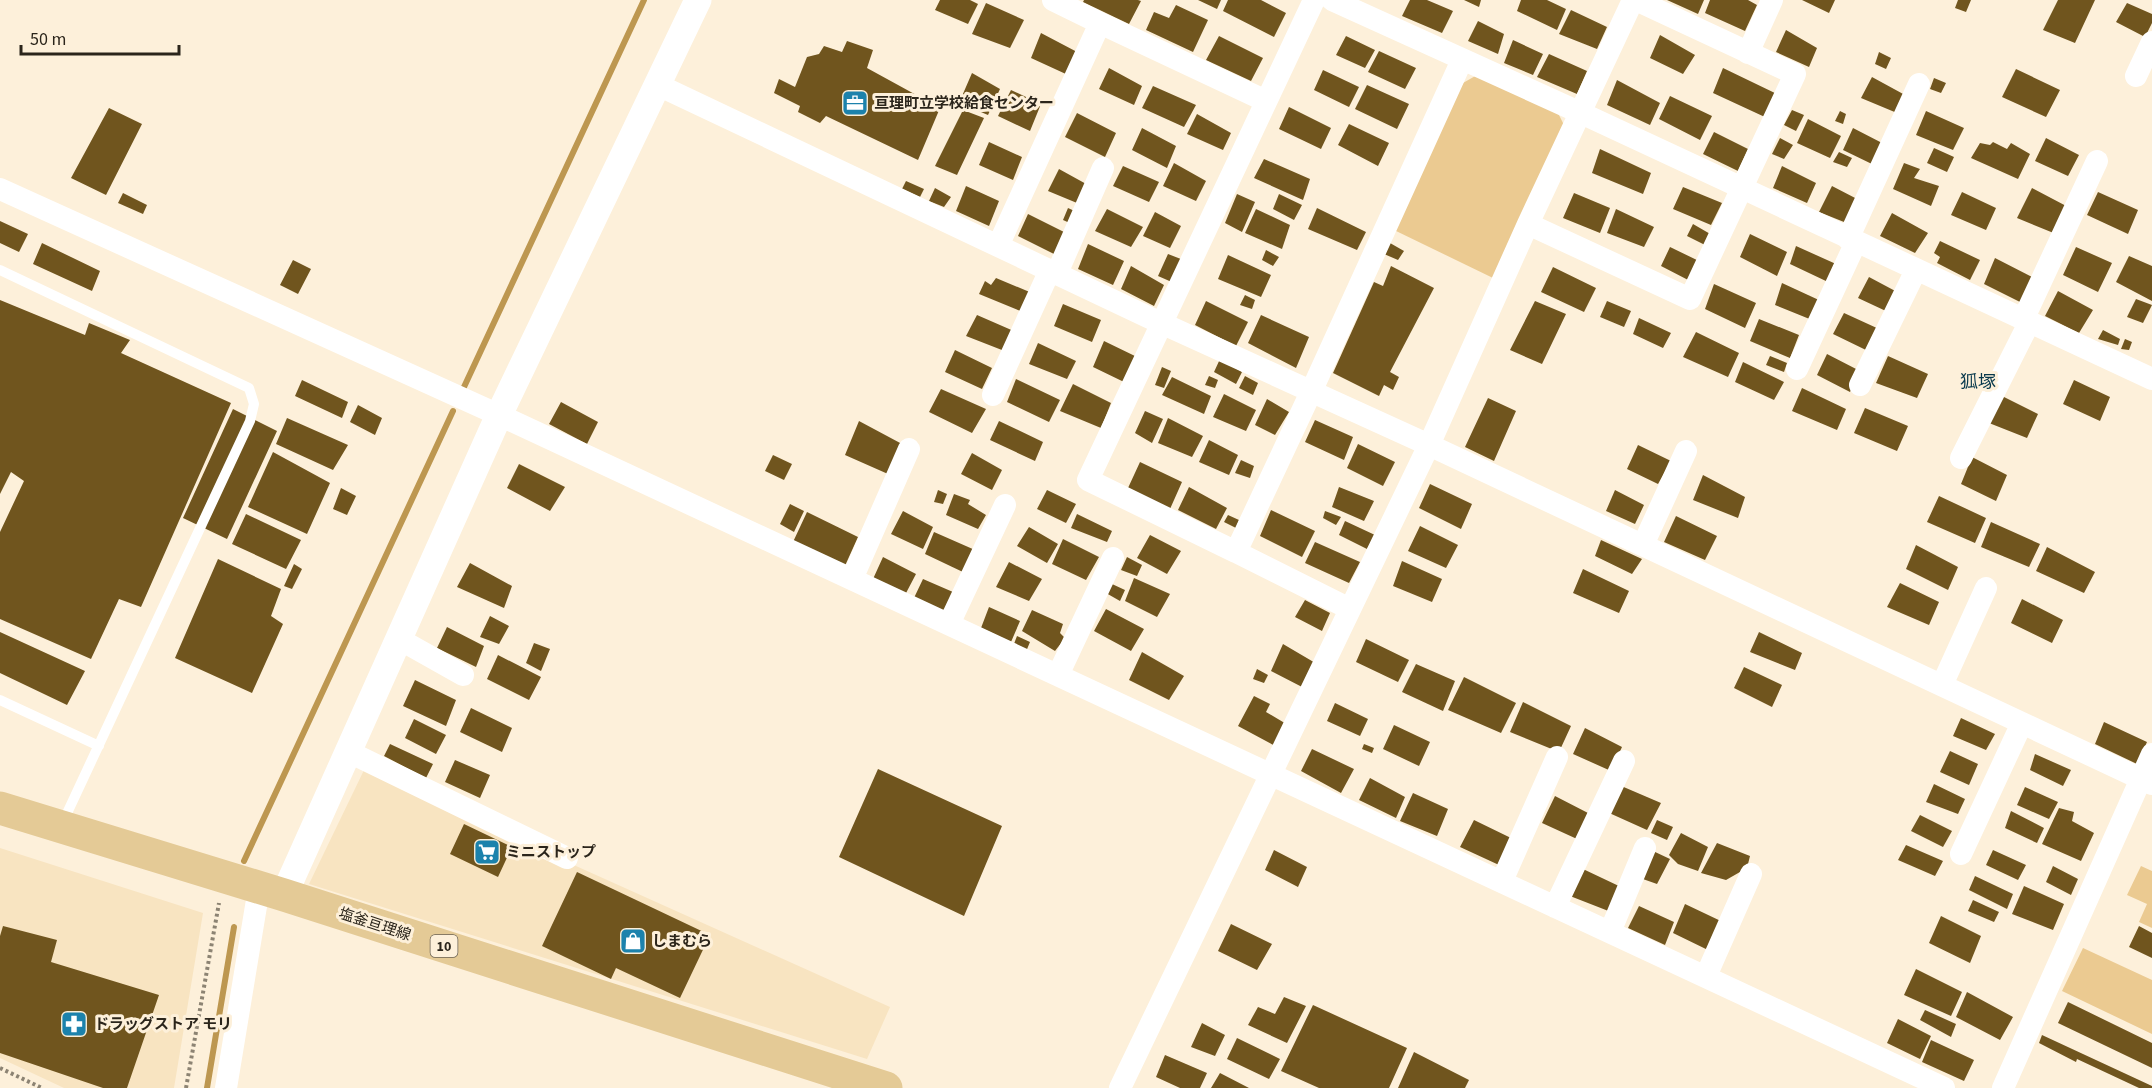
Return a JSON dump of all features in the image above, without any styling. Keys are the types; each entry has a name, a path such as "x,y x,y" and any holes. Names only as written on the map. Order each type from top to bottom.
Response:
{"main road":[{"name":"塩釜亘理線","path":"0,808 272,892 886,1088"}],"street":[{"path":"226,1088 272,892 349,752 500,416 698,0"},
{"path":"1053,0 1266,101"},
{"path":"1314,0 1088,480 1350,609"},
{"path":"1332,0 1376,9 1462,60 1581,113 2152,379"},
{"path":"1120,1088 1430,445 1528,224 1634,0 1795,74 1690,299 1528,224"},
{"path":"1748,53 1772,0"},
{"path":"998,246 1100,23"},
{"path":"2136,76 2152,42"},
{"path":"1236,552 1462,60"},
{"path":"1797,369 1919,84"},
{"path":"658,85 1163,324 1430,445 2146,781"},
{"path":"1961,458 2026,322 2097,161"},
{"path":"993,395 1103,168"},
{"path":"0,189 500,416 1944,1088"},
{"path":"1860,386 1916,270"},
{"path":"852,579 909,449"},
{"path":"1643,545 1686,451"},
{"path":"949,624 1005,505"},
{"path":"1058,675 1113,558"},
{"path":"1942,686 1986,588"},
{"path":"399,639 464,675"},
{"path":"1961,854 2022,723"},
{"path":"349,752 567,858"},
{"path":"2003,1088 2146,781 2152,754"},
{"path":"1502,881 1557,758"},
{"path":"1556,907 1624,760"},
{"path":"1610,932 1644,848"},
{"path":"1706,976 1752,874"}],"lane":[{"path":"0,270 249,388 254,404 250,421 61,827"},
{"path":"0,700 99,746"}],"path":[{"path":"186,1088 224,877"},
{"path":"0,1068 42,1088"}],"shaded area":[{"path":"1477,75 1558,113 1566,129 1493,278 1394,230 1463,83"},
{"path":"365,768 890,1007 867,1059 309,884"},
{"path":"0,848 203,913 174,1088 64,1088 0,1058"},
{"path":"2141,866 2152,871 2152,928 2139,922 2147,904 2127,895"},
{"path":"2083,948 2152,980 2152,1034 2062,991"}],"building":[{"path":"940,0 970,0 978,4 968,24 935,10"},
{"path":"1084,0 1141,1 1129,24 1083,2"},
{"path":"1198,0 1221,0 1217,9"},
{"path":"1228,0 1261,0 1286,13 1274,37 1223,11"},
{"path":"1410,0 1427,0 1453,11 1442,33 1402,16"},
{"path":"1464,0 1481,0 1479,7"},
{"path":"1521,0 1547,0 1566,9 1557,30 1517,11"},
{"path":"1667,0 1704,0 1698,14"},
{"path":"1710,0 1748,0 1757,5 1745,31 1705,13"},
{"path":"1802,0 1835,0 1829,13"},
{"path":"1958,0 1971,0 1966,12 1955,8"},
{"path":"2058,0 2095,0 2075,43 2043,30"},
{"path":"986,3 1024,20 1010,48 972,34"},
{"path":"2127,3 2152,14 2152,23 2145,37 2116,22"},
{"path":"1176,5 1208,20 1193,52 1146,30 1154,12 1169,18"},
{"path":"1571,10 1607,27 1597,49 1559,34"},
{"path":"1478,21 1504,34 1498,54 1468,41"},
{"path":"1786,30 1817,48 1809,67 1776,52"},
{"path":"1041,33 1079,53 1068,75 1031,58"},
{"path":"1660,35 1695,55 1683,74 1650,58"},
{"path":"1219,36 1263,58 1251,81 1206,60"},
{"path":"1346,36 1375,50 1365,68 1336,55"},
{"path":"1513,40 1543,54 1533,75 1504,63"},
{"path":"847,41 873,50 867,68 940,108 918,160 826,116 820,123 798,112 800,106 774,93 779,79 795,87 807,57 819,54 824,46 842,52"},
{"path":"1379,51 1416,68 1405,89 1368,72"},
{"path":"1879,52 1891,58 1886,69 1875,64"},
{"path":"1549,54 1587,71 1577,94 1537,77"},
{"path":"1109,68 1142,86 1134,105 1099,89"},
{"path":"1723,68 1779,95 1767,118 1713,93"},
{"path":"2016,69 2060,90 2046,117 2002,97"},
{"path":"1323,70 1359,87 1349,107 1314,90"},
{"path":"972,73 1000,89 988,115 959,103"},
{"path":"1872,77 1905,95 1897,113 1861,98"},
{"path":"1934,78 1946,83 1941,93 1930,89"},
{"path":"1617,80 1660,103 1650,125 1607,105"},
{"path":"1367,85 1409,104 1397,129 1355,109"},
{"path":"1153,86 1196,105 1184,127 1142,108"},
{"path":"1011,90 1041,104 1030,131 998,116"},
{"path":"1670,96 1712,116 1700,140 1659,119"},
{"path":"1289,107 1331,128 1321,149 1279,129"},
{"path":"109,108 142,124 106,195 71,178"},
{"path":"963,110 984,118 957,175 935,166"},
{"path":"1792,110 1804,115 1796,131 1784,125"},
{"path":"1840,111 1846,114 1843,124 1835,121"},
{"path":"1926,111 1964,128 1953,150 1916,135"},
{"path":"1077,113 1116,133 1105,157 1065,137"},
{"path":"1197,114 1231,133 1223,150 1187,134"},
{"path":"1808,119 1841,136 1830,158 1797,143"},
{"path":"1349,124 1389,143 1378,166 1338,145"},
{"path":"1142,128 1176,146 1167,168 1132,150"},
{"path":"1853,128 1886,145 1876,166 1843,150"},
{"path":"1714,132 1748,149 1738,171 1703,154"},
{"path":"1780,138 1793,145 1784,159 1772,154"},
{"path":"2046,138 2079,155 2068,176 2035,161"},
{"path":"989,142 1022,157 1013,180 979,165"},
{"path":"1993,142 2007,149 2011,143 2030,154 2018,179 1971,158 1980,143 1990,145"},
{"path":"1934,148 1954,157 1947,172 1927,163"},
{"path":"1600,149 1651,173 1643,194 1592,173"},
{"path":"1839,152 1852,158 1847,167 1833,162"},
{"path":"1264,159 1310,179 1303,200 1254,178"},
{"path":"1174,163 1206,181 1196,201 1163,186"},
{"path":"1904,163 1920,169 1914,178 1939,186 1931,206 1893,189"},
{"path":"1123,166 1159,182 1149,202 1113,186"},
{"path":"1782,166 1816,183 1807,203 1773,188"},
{"path":"1059,169 1088,185 1077,203 1048,191"},
{"path":"906,181 924,189 920,197 902,189"},
{"path":"966,186 999,201 989,226 956,211"},
{"path":"1832,186 1859,200 1849,224 1819,212"},
{"path":"1683,187 1722,203 1711,225 1673,209"},
{"path":"935,188 951,197 944,207 929,201"},
{"path":"2032,188 2070,208 2056,234 2017,218"},
{"path":"1962,192 1996,208 1986,230 1951,215"},
{"path":"2098,192 2138,210 2128,234 2087,215"},
{"path":"123,193 147,205 143,214 118,203"},
{"path":"1574,193 1610,208 1600,233 1563,218"},
{"path":"1237,194 1255,202 1242,232 1225,223"},
{"path":"1279,194 1302,205 1294,220 1273,209"},
{"path":"1068,208 1079,213 1074,225 1063,220"},
{"path":"1317,208 1366,232 1357,250 1308,229"},
{"path":"1107,209 1143,227 1131,247 1095,231"},
{"path":"1256,209 1290,225 1282,249 1245,233"},
{"path":"1616,209 1654,227 1644,247 1607,233"},
{"path":"1155,212 1181,226 1170,248 1143,236"},
{"path":"1892,213 1928,233 1915,253 1880,236"},
{"path":"1028,214 1068,234 1058,256 1018,236"},
{"path":"0,221 28,234 19,252 0,243"},
{"path":"1693,224 1712,235 1707,246 1687,236"},
{"path":"1750,234 1787,252 1777,276 1740,257"},
{"path":"1940,241 1980,260 1970,280 1937,263 1940,257 1934,253"},
{"path":"42,243 100,271 92,291 33,264"},
{"path":"1390,243 1404,251 1398,260 1384,254"},
{"path":"1088,244 1124,261 1113,285 1078,269"},
{"path":"1796,246 1836,264 1828,282 1790,264"},
{"path":"1670,247 1701,262 1692,282 1661,266"},
{"path":"2076,247 2112,263 2098,292 2063,275"},
{"path":"1266,250 1279,257 1273,266 1262,260"},
{"path":"1168,254 1186,261 1174,283 1158,276"},
{"path":"1228,255 1271,275 1261,297 1218,279"},
{"path":"2129,256 2152,266 2152,301 2116,282"},
{"path":"1995,258 2034,278 2022,303 1984,284"},
{"path":"293,260 311,269 298,294 280,285"},
{"path":"1131,266 1164,285 1154,306 1121,289"},
{"path":"1391,266 1434,288 1390,372 1399,377 1393,390 1384,385 1379,396 1333,373 1374,282 1383,286"},
{"path":"1553,267 1596,288 1584,312 1541,292"},
{"path":"1869,277 1899,293 1888,312 1858,298"},
{"path":"996,278 1032,293 1023,312 979,294 985,281 991,285"},
{"path":"1782,283 1821,301 1812,320 1775,305"},
{"path":"1714,284 1756,303 1745,328 1705,309"},
{"path":"2058,291 2093,310 2079,333 2045,316"},
{"path":"1245,295 1255,300 1252,309 1240,305"},
{"path":"2136,299 2152,305 2143,323 2127,317"},
{"path":"0,300 85,335 89,323 130,340 121,353 231,403 141,607 119,599 91,659 0,619 0,532 24,481 11,472 0,494"},
{"path":"1206,301 1248,322 1236,346 1195,325"},
{"path":"1535,301 1566,314 1542,364 1510,350"},
{"path":"1607,301 1631,311 1624,327 1600,317"},
{"path":"1063,304 1101,320 1092,342 1054,326"},
{"path":"1844,313 1879,329 1868,351 1833,334"},
{"path":"977,315 1016,332 1007,352 966,336"},
{"path":"1261,315 1309,337 1296,368 1248,343"},
{"path":"1639,318 1671,333 1663,348 1633,334"},
{"path":"1759,319 1799,335 1790,358 1750,341"},
{"path":"2103,330 2120,339 2118,345 2098,339"},
{"path":"1696,332 1739,353 1728,377 1683,357"},
{"path":"2125,339 2132,342 2129,350 2121,349"},
{"path":"1104,341 1137,357 1124,382 1093,367"},
{"path":"1038,343 1076,361 1067,379 1029,364"},
{"path":"955,350 992,368 982,389 945,372"},
{"path":"1827,354 1860,371 1850,392 1817,375"},
{"path":"1770,356 1787,363 1784,372 1766,365"},
{"path":"1888,356 1928,374 1917,398 1876,383"},
{"path":"1220,359 1242,372 1236,384 1214,372"},
{"path":"1743,362 1784,382 1774,400 1735,382"},
{"path":"1162,367 1171,371 1164,388 1155,385"},
{"path":"1209,376 1218,380 1215,388 1205,385"},
{"path":"1245,376 1258,383 1253,395 1239,388"},
{"path":"1172,377 1211,396 1204,414 1162,395"},
{"path":"1016,379 1060,400 1049,422 1007,402"},
{"path":"302,380 348,402 342,418 295,396"},
{"path":"2074,380 2110,397 2100,421 2063,404"},
{"path":"1073,384 1111,403 1101,428 1060,411"},
{"path":"1802,388 1846,409 1837,430 1792,411"},
{"path":"941,389 986,409 972,433 929,412"},
{"path":"1224,394 1256,410 1246,431 1213,417"},
{"path":"2002,396 2038,414 2027,438 1989,423"},
{"path":"1488,398 1516,411 1494,461 1465,447"},
{"path":"1267,399 1289,412 1275,435 1255,425"},
{"path":"561,402 598,422 587,444 549,424"},
{"path":"358,405 382,418 375,435 350,422"},
{"path":"1865,408 1908,426 1897,451 1854,433"},
{"path":"233,409 277,431 227,539 183,518"},
{"path":"1145,411 1163,419 1152,443 1135,433"},
{"path":"287,418 348,445 333,470 276,444"},
{"path":"1168,418 1203,436 1192,457 1158,443"},
{"path":"1315,420 1353,437 1344,460 1305,442"},
{"path":"859,421 902,444 888,474 845,455"},
{"path":"999,421 1043,442 1035,461 990,440"},
{"path":"1209,440 1238,455 1229,475 1199,462"},
{"path":"1358,444 1395,462 1383,486 1347,468"},
{"path":"1638,445 1671,461 1658,484 1627,469"},
{"path":"273,452 330,483 307,534 248,507"},
{"path":"972,453 1002,470 992,490 961,474"},
{"path":"773,455 792,464 784,480 765,471"},
{"path":"1972,457 2007,475 1996,501 1961,484"},
{"path":"1241,460 1254,466 1250,478 1235,473"},
{"path":"1140,462 1182,482 1170,509 1128,488"},
{"path":"519,464 565,487 550,511 507,488"},
{"path":"1703,475 1745,497 1738,518 1693,500"},
{"path":"1430,484 1472,504 1461,529 1419,508"},
{"path":"1189,487 1227,508 1216,529 1178,510"},
{"path":"1339,487 1374,501 1364,521 1332,507"},
{"path":"341,488 356,496 347,515 333,509"},
{"path":"938,490 947,494 943,504 934,502"},
{"path":"1047,490 1076,504 1066,523 1037,509"},
{"path":"1615,490 1644,505 1635,524 1606,511"},
{"path":"954,494 970,500 968,504 986,515 978,529 946,515"},
{"path":"1939,496 1986,518 1975,543 1927,522"},
{"path":"790,504 804,511 794,532 780,524"},
{"path":"1271,510 1315,531 1302,557 1260,536"},
{"path":"903,511 933,527 923,549 891,534"},
{"path":"1325,511 1341,517 1336,525 1323,518"},
{"path":"807,512 858,537 844,568 793,542"},
{"path":"246,514 301,540 286,569 232,544"},
{"path":"1077,514 1112,531 1107,542 1071,528"},
{"path":"1228,515 1239,520 1236,528 1224,522"},
{"path":"1676,516 1717,536 1705,560 1664,542"},
{"path":"1345,521 1375,535 1367,549 1339,535"},
{"path":"1991,522 2040,544 2029,567 1981,547"},
{"path":"1420,526 1458,545 1446,568 1408,551"},
{"path":"1029,527 1058,544 1047,563 1017,546"},
{"path":"934,532 975,550 965,573 925,554"},
{"path":"1150,535 1181,551 1167,574 1137,558"},
{"path":"1063,539 1099,557 1086,580 1052,564"},
{"path":"1601,540 1642,559 1632,574 1595,556"},
{"path":"1315,542 1360,562 1349,583 1305,563"},
{"path":"1916,545 1958,567 1948,590 1906,569"},
{"path":"2047,547 2095,572 2084,593 2036,571"},
{"path":"883,557 916,574 905,595 873,579"},
{"path":"1127,557 1142,565 1137,576 1121,570"},
{"path":"218,559 281,589 271,616 283,624 252,693 175,658"},
{"path":"1402,561 1442,579 1432,602 1393,586"},
{"path":"1009,562 1042,579 1029,601 996,587"},
{"path":"470,563 512,586 504,608 457,587"},
{"path":"294,564 302,569 292,589 284,586"},
{"path":"1583,569 1629,591 1619,613 1573,593"},
{"path":"1134,578 1170,594 1157,617 1125,601"},
{"path":"923,579 953,592 944,615 913,600"},
{"path":"1900,583 1939,602 1929,625 1887,607"},
{"path":"1112,584 1125,590 1120,601 1106,593"},
{"path":"2022,599 2063,620 2052,643 2011,623"},
{"path":"1305,600 1330,613 1322,631 1295,617"},
{"path":"989,607 1020,621 1011,642 981,628"},
{"path":"1106,609 1144,629 1131,651 1094,631"},
{"path":"1032,610 1063,624 1060,633 1065,638 1055,651 1022,631"},
{"path":"490,616 509,626 499,644 480,637"},
{"path":"447,627 484,646 476,667 437,648"},
{"path":"0,632 85,671 67,705 0,673"},
{"path":"1759,632 1802,653 1795,670 1750,652"},
{"path":"1017,636 1030,642 1025,654 1012,649"},
{"path":"1366,639 1409,660 1398,682 1356,662"},
{"path":"534,643 550,649 541,671 526,663"},
{"path":"1283,644 1317,664 1304,688 1271,671"},
{"path":"1142,652 1184,676 1169,700 1129,680"},
{"path":"498,655 541,677 529,700 487,679"},
{"path":"1416,664 1455,681 1443,711 1402,692"},
{"path":"1744,667 1782,685 1772,707 1734,688"},
{"path":"1257,669 1268,675 1264,683 1253,679"},
{"path":"1464,677 1516,703 1501,733 1448,710"},
{"path":"415,680 456,700 446,726 403,706"},
{"path":"1254,696 1270,704 1266,712 1288,725 1277,747 1238,726"},
{"path":"1523,702 1571,726 1559,752 1510,732"},
{"path":"1335,703 1368,719 1360,736 1327,721"},
{"path":"471,708 512,728 502,752 460,732"},
{"path":"1961,718 1995,734 1986,750 1953,736"},
{"path":"414,719 446,735 436,754 405,738"},
{"path":"2104,722 2147,742 2137,764 2095,744"},
{"path":"1394,725 1430,742 1419,766 1383,749"},
{"path":"1585,728 1622,747 1611,771 1573,754"},
{"path":"390,744 433,764 426,778 384,756"},
{"path":"1364,744 1374,748 1372,753 1362,749"},
{"path":"1312,749 1354,769 1341,793 1301,771"},
{"path":"1950,751 1978,764 1969,785 1940,772"},
{"path":"2035,754 2071,770 2063,786 2030,770"},
{"path":"455,760 490,775 480,798 445,782"},
{"path":"878,769 1002,826 964,916 839,857"},
{"path":"1370,778 1405,797 1396,818 1359,800"},
{"path":"1934,784 1965,799 1958,814 1926,802"},
{"path":"1619,785 1661,803 1647,830 1607,812"},
{"path":"2025,787 2058,802 2049,819 2017,805"},
{"path":"1413,793 1448,809 1437,836 1400,821"},
{"path":"1555,796 1588,813 1577,839 1542,823"},
{"path":"2059,808 2074,812 2072,821 2094,833 2081,861 2042,844"},
{"path":"2011,811 2044,828 2037,843 2005,828"},
{"path":"1920,815 1952,831 1943,847 1911,831"},
{"path":"1474,820 1511,838 1499,865 1460,847"},
{"path":"1657,820 1673,827 1667,840 1651,833"},
{"path":"464,824 512,847 498,877 450,854"},
{"path":"1681,833 1708,847 1698,871 1678,864 1669,855"},
{"path":"1717,843 1750,856 1747,868 1726,880 1701,873"},
{"path":"1906,845 1943,861 1935,876 1898,860"},
{"path":"1274,850 1307,867 1298,887 1265,870"},
{"path":"1993,850 2026,865 2018,880 1986,865"},
{"path":"1653,851 1670,859 1657,884 1640,878"},
{"path":"2053,866 2078,879 2071,895 2046,882"},
{"path":"1583,869 1621,887 1611,912 1570,896"},
{"path":"577,872 710,935 680,998 616,968 611,979 542,946"},
{"path":"1975,876 2013,894 2007,909 1969,890"},
{"path":"2024,886 2064,904 2053,930 2012,914"},
{"path":"1973,900 1999,912 1994,922 1968,911"},
{"path":"1685,904 1725,923 1710,951 1673,933"},
{"path":"1639,906 1674,922 1665,945 1628,928"},
{"path":"1941,916 1981,936 1970,963 1929,943"},
{"path":"1231,924 1272,944 1257,970 1218,951"},
{"name":"ドラッグストア モリ","path":"3,926 57,940 51,962 159,995 127,1088 103,1088 0,1053 0,936"},
{"path":"2139,926 2152,933 2152,958 2129,947"},
{"path":"1916,969 1962,992 1951,1016 1904,995"},
{"path":"1967,992 2013,1017 2000,1040 1956,1017"},
{"path":"1284,997 1306,1006 1287,1043 1248,1025 1258,1007 1275,1014"},
{"path":"2068,1002 2152,1043 2152,1068 2058,1023"},
{"path":"1313,1005 1407,1048 1389,1088 1319,1088 1281,1071"},
{"path":"1925,1010 1956,1024 1951,1037 1920,1020"},
{"path":"1898,1019 1931,1036 1920,1059 1887,1043"},
{"path":"1202,1023 1225,1035 1215,1056 1191,1047"},
{"path":"2042,1035 2152,1086 2152,1088 2139,1088 2077,1059 2076,1062 2039,1043"},
{"path":"1237,1038 1280,1059 1269,1079 1227,1059"},
{"path":"1931,1040 1974,1060 1964,1081 1922,1062"},
{"path":"1414,1052 1469,1080 1465,1088 1398,1088"},
{"path":"1165,1055 1207,1073 1200,1088 1180,1088 1156,1077"},
{"path":"1220,1073 1249,1088 1211,1088"}],"waterway":[{"path":"464,387 644,0"},
{"path":"244,861 453,411"},
{"path":"207,1088 234,927"}],"place":[{"name":"亘理町立学校給食センター","path":"855,103"},
{"name":"ミニストップ","path":"487,852"},
{"name":"しまむら","path":"633,941"},
{"name":"ドラッグストア モリ","path":"74,1024"}],"district":[{"name":"狐塚","path":"1978,382"}]}
